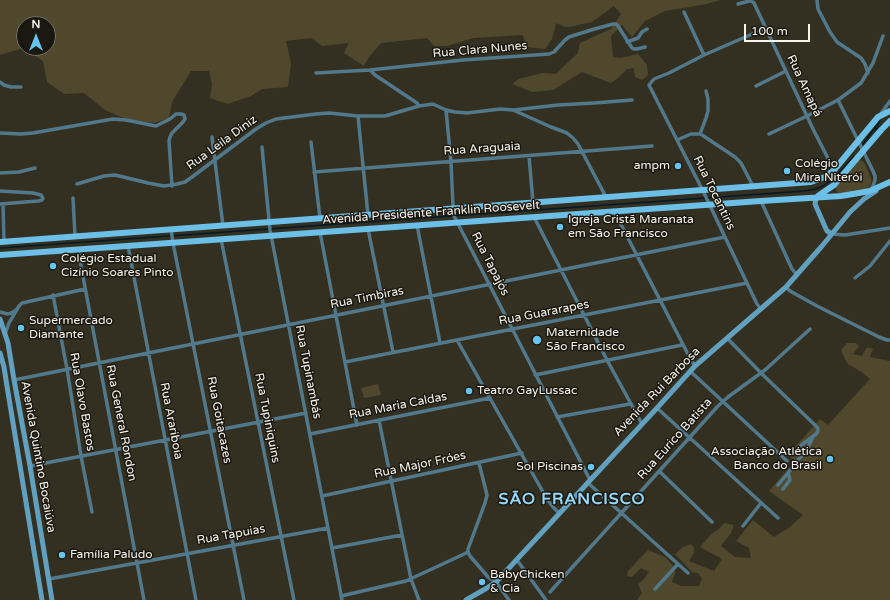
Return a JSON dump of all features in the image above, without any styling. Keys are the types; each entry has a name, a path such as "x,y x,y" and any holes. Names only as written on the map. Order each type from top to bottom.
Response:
{"main road":[{"path":"878,117 890,111"},
{"name":"Avenida Presidente Franklin Roosevelt","path":"0,255 128,246 223,226 269,224 320,218 453,210 533,203 704,193 811,182 825,177 834,170 878,117"},
{"path":"832,234 826,229 815,204 816,198 834,185 890,121"},
{"path":"846,156 863,151"},
{"name":"Avenida Rui Barbosa","path":"867,192 890,182"},
{"path":"834,185 835,192 841,196"},
{"name":"Avenida Rui Barbosa","path":"466,600 496,582 690,371 786,287 850,212 864,199 884,185"},
{"name":"Avenida Presidente Franklin Roosevelt","path":"2,242 74,236 172,236 221,240 271,233 368,229 456,220 534,217 708,202 816,198 867,192"},
{"name":"Avenida Quintino Bocaiúva","path":"0,319 5,334 30,466 52,600"},
{"name":"Avenida Quintino Bocaiúva","path":"0,354 4,367 42,600"}],"street":[{"path":"817,0 818,9 830,32 837,42 861,58 868,73"},
{"name":"Rua Amapá","path":"738,4 753,1 834,170"},
{"path":"684,12 704,56 766,28"},
{"name":"Rua Clara Nunes","path":"316,73 370,70 463,60 548,54 554,52 569,37 613,24 618,26 627,42"},
{"path":"645,47 634,49 627,42 638,38 642,32 647,29"},
{"path":"769,134 838,100 861,83 873,63 883,36"},
{"name":"Rua Tocantins","path":"704,56 654,79 649,85 704,193 757,304 761,309"},
{"path":"370,70 417,103 419,106"},
{"path":"756,86 786,71"},
{"path":"0,82 11,87 21,87"},
{"path":"700,134 708,111 706,91"},
{"name":"Rua Leila Diniz","path":"77,184 104,176 115,175 164,186 172,186 185,182 256,129 276,119 329,113 358,116 385,116 419,106 433,104 446,110 467,113 500,109 513,110 558,105 632,100"},
{"path":"838,100 875,176 873,186 867,192"},
{"path":"878,117 890,101"},
{"name":"Rua Tapajós","path":"446,110 451,162 453,210 456,220 589,481 621,513 688,573"},
{"path":"513,110 567,133 573,138 578,144 606,198"},
{"path":"0,133 33,133 113,119 156,126 170,119 176,114 181,114 184,115 184,122 172,133 169,141 172,186"},
{"path":"358,116 368,215"},
{"path":"676,140 691,134 700,134 741,163 754,187"},
{"path":"212,137 223,226"},
{"path":"310,142 320,218"},
{"name":"Rua Araguaia","path":"314,172 652,146"},
{"name":"Rua Tupinambás","path":"262,147 269,224 342,598"},
{"path":"529,156 533,203"},
{"path":"0,173 19,172 35,168"},
{"path":"0,191 25,192 43,196 43,199 38,201 2,204 2,242"},
{"path":"72,198 74,236"},
{"path":"760,200 792,269 797,275"},
{"path":"614,211 682,345 695,366"},
{"path":"534,217 607,360 642,424"},
{"path":"417,225 440,343"},
{"path":"832,234 846,235 890,228"},
{"path":"368,229 393,352"},
{"path":"320,232 357,425"},
{"name":"Rua Goitacazes","path":"172,236 244,600"},
{"name":"Rua Timbiras","path":"14,380 725,237"},
{"name":"Rua Tupiniquins","path":"221,240 294,600"},
{"path":"855,278 870,266 890,241"},
{"name":"Rua Arariboia","path":"128,246 196,600"},
{"name":"Rua General Rondon","path":"78,250 144,600"},
{"name":"Rua Guararapes","path":"345,362 747,283"},
{"path":"786,287 790,291 817,306 879,337 890,340"},
{"path":"5,334 9,323 22,303 85,289"},
{"name":"Rua Olavo Bastos","path":"53,295 92,512"},
{"path":"0,312 8,314 17,309"},
{"name":"Rua Eurico Batista","path":"550,592 722,402 761,373 810,329"},
{"path":"727,338 817,427 818,431 813,437 804,442 800,447 798,451 801,457"},
{"path":"458,340 547,498 553,507 560,513"},
{"path":"535,374 682,345"},
{"path":"690,371 787,461"},
{"name":"Rua Maria Caldas","path":"310,434 490,398"},
{"path":"557,417 630,404"},
{"path":"657,408 778,518"},
{"path":"30,466 306,413"},
{"path":"379,420 411,579 419,600"},
{"path":"778,485 801,457 811,443 813,437"},
{"name":"Rua Major Fróes","path":"322,496 522,453"},
{"path":"479,463 487,495 468,552 489,578 496,582 509,600"},
{"path":"659,471 712,522"},
{"path":"784,489 790,480 788,473"},
{"path":"743,526 762,503"},
{"name":"Rua Tapuias","path":"49,579 328,528"},
{"path":"332,548 402,534"},
{"path":"342,598 406,581 468,552"},
{"path":"517,560 546,600"},
{"path":"655,589 678,564"}],"shaded area":[{"path":"0,0 720,0 707,4 665,11 645,21 632,37 622,25 611,36 613,57 621,58 638,54 647,65 648,75 642,80 635,77 634,68 627,69 611,83 582,72 553,90 532,92 512,84 519,79 543,73 556,74 578,53 580,43 611,29 621,14 614,6 592,22 570,27 565,27 556,23 552,39 545,49 526,47 523,35 473,38 447,46 434,46 427,38 381,43 369,57 364,66 344,53 349,43 322,46 311,38 286,41 291,63 288,87 262,89 251,96 228,104 210,98 212,84 209,71 191,71 172,102 169,118 154,123 126,119 105,110 84,93 64,94 47,82 43,61 35,56 56,56 56,16 16,16 16,50 0,55"},
{"path":"861,160 864,162 871,178 870,186 859,191 838,193 835,187 858,161"},
{"path":"847,343 856,343 859,346 853,354 862,356 867,347 873,349 870,357 890,361 890,600 637,600 642,593 638,584 649,572 641,568 632,577 627,576 628,571 648,550 665,557 674,567 675,573 672,582 681,586 699,586 702,579 698,573 692,572 675,554 683,547 691,544 694,548 694,553 689,561 714,571 722,559 700,547 711,534 719,529 724,523 734,525 731,533 721,546 735,557 751,558 749,548 736,541 753,520 774,537 790,527 803,515 769,491 788,469 791,470 797,463 788,455 820,419 828,425 870,379 848,364 841,350"},
{"path":"378,384 381,395 364,398 361,388"}],"waterway":[{"path":"863,144 880,121"},
{"path":"875,130 882,125"},
{"path":"0,248 804,191 816,189 825,185 836,176 854,156"}],"place":[{"name":"ampm","path":"678,166"},
{"name":"Colégio Mira Niterói","path":"787,171"},
{"name":"Igreja Cristã Maranata em São Francisco","path":"560,227"},
{"name":"Colégio Estadual Cizínio Soares Pinto","path":"53,266"},
{"name":"Supermercado Diamante","path":"21,328"},
{"name":"Maternidade São Francisco","path":"537,340"},
{"name":"Teatro GayLussac","path":"469,391"},
{"name":"Associação Atlética Banco do Brasil","path":"830,459"},
{"name":"Sol Piscinas","path":"591,467"},
{"name":"Família Paludo","path":"62,555"},
{"name":"BabyChicken & Cia","path":"482,582"}],"district":[{"name":"SÃO FRANCISCO","path":"572,500"}]}
